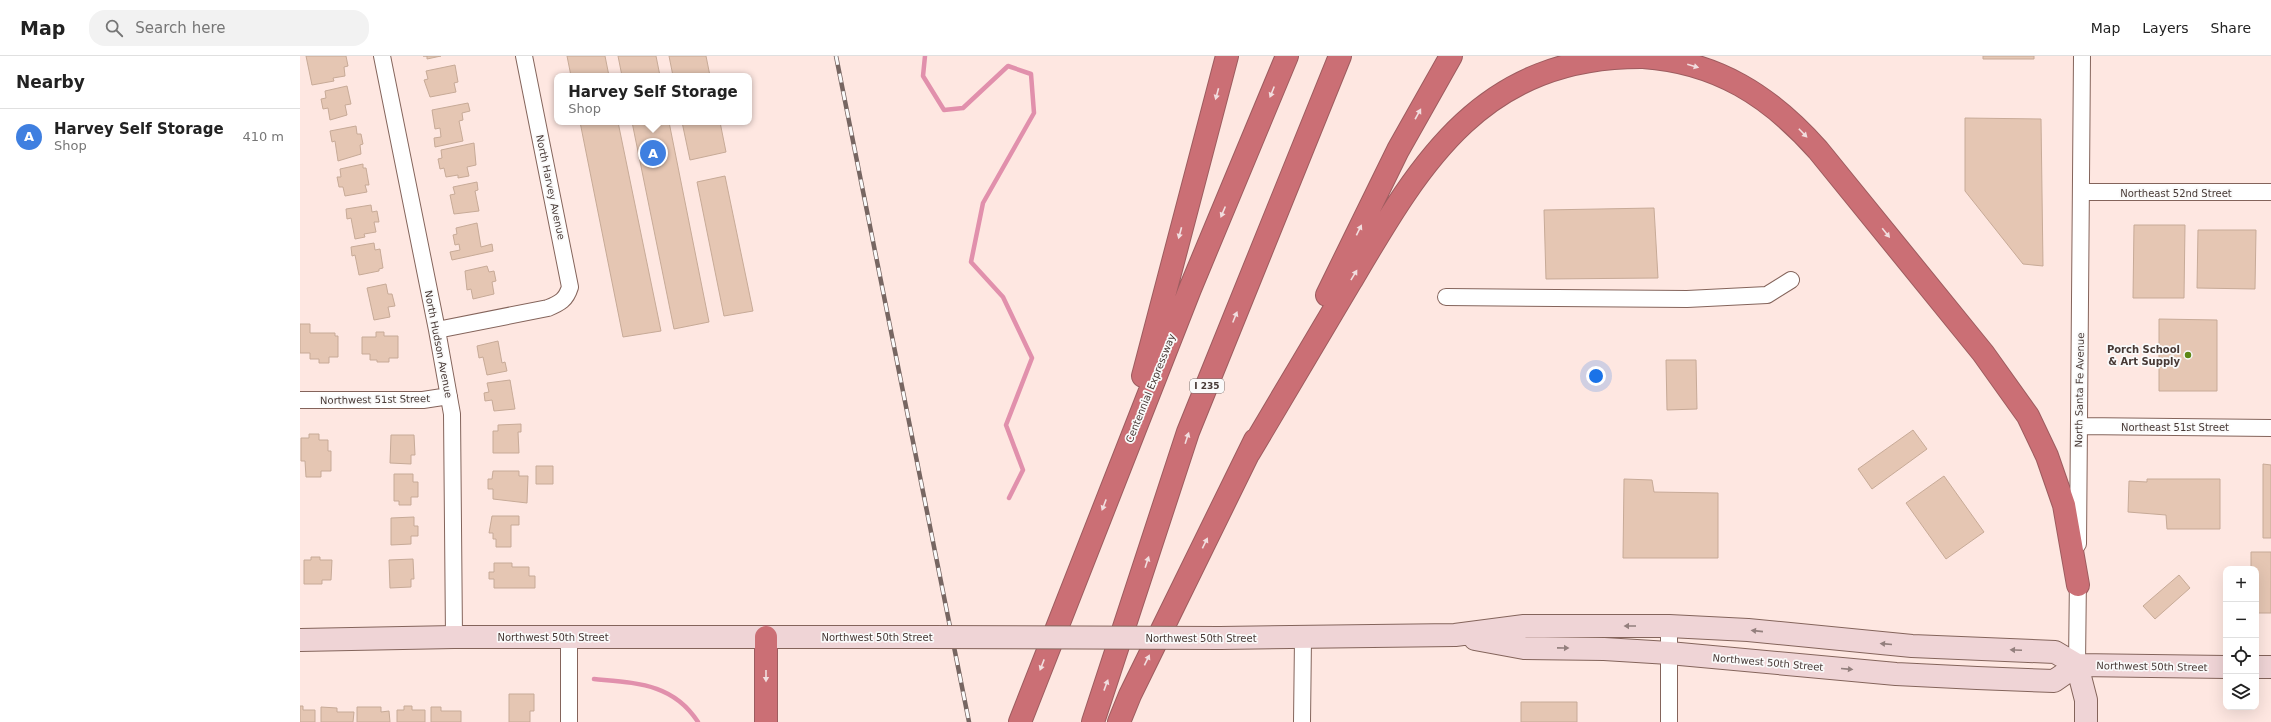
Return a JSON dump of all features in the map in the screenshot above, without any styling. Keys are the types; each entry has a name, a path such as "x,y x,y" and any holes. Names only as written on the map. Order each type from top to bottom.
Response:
{"highway":[{"path":"1118,468 1227,56"},
{"name":"Centennial Expressway","path":"1020,722 1118,468 1287,56"},
{"name":"I 235","path":"1093,722 1188,432 1340,56"},
{"path":"1119,722 1398,150 1451,56"},
{"path":"1249,453 1402,194 1437,145 1464,118 1509,86 1528,76 1562,65 1615,57 1667,60 1705,70 1740,84 1775,106 1791,120 1818,150 1983,353 2028,416 2048,456 2064,505 2078,585"},
{"path":"766,637 766,722"}],"main road":[{"name":"Northwest 50th Street","path":"300,640 569,636 1303,638 1455,636 1524,626 1669,626 1748,630 1912,646 2055,652 2077,666 2223,667"},
{"name":"Northwest 50th Street","path":"1455,636 1524,648 1669,653 1896,674 2054,681 2077,666"},
{"name":"North Santa Fe Avenue","path":"2077,666 2086,700 2086,722"},
{"path":"2259,667 2271,667"}],"street":[{"name":"North Hudson Avenue","path":"382,56 437,330 449,396 454,435 454,637"},
{"name":"North Harvey Avenue","path":"437,330 548,308 559,304 567,297 570,287 524,56"},
{"name":"North Santa Fe Avenue","path":"2077,666 2082,56"},
{"name":"Northeast 52nd Street","path":"2081,192 2271,192"},
{"path":"1446,297 1688,299 1767,295 1791,280"},
{"name":"Northwest 51st Street","path":"300,400 422,400 449,396"},
{"name":"Northeast 51st Street","path":"2079,426 2271,428"},
{"path":"1669,626 1669,722"},
{"path":"569,636 569,722"},
{"path":"1302,722 1303,638"}],"building":[{"path":"306,56 346,56 348,66 344,67 345,76 333,78 334,81 312,85"},
{"path":"427,56 441,56 427,59"},
{"path":"567,56 605,56 608,73 570,73"},
{"path":"618,56 656,56 659,73 621,73"},
{"path":"669,56 706,56 709,73 672,73"},
{"path":"1983,56 2034,56 2034,59 1983,59"},
{"path":"455,65 458,82 454,83 456,92 430,97 424,80 428,79 426,71"},
{"path":"347,86 351,104 345,105 347,115 330,120 328,108 323,109 321,99 326,98 325,91"},
{"path":"468,103 470,111 462,113 463,120 459,121 463,141 435,147 434,138 441,137 440,128 435,129 432,110"},
{"path":"1965,118 2041,119 2043,266 2023,264 1965,191"},
{"path":"581,125 619,125 661,331 623,337"},
{"path":"633,125 670,125 709,322 674,329"},
{"path":"683,125 721,125 726,152 690,160"},
{"path":"356,126 357,134 361,134 363,144 360,145 361,154 338,161 335,141 332,142 330,131"},
{"path":"474,143 476,165 467,167 469,176 458,178 458,175 446,177 444,168 440,169 438,159 442,158 441,150"},
{"path":"363,164 363,168 366,168 369,185 365,185 367,192 345,196 343,187 339,187 337,177 341,177 340,169"},
{"path":"725,176 753,311 724,316 697,182"},
{"path":"477,182 478,190 475,191 479,211 454,214 450,195 455,194 453,187"},
{"path":"371,205 372,212 377,211 379,222 374,222 376,232 364,234 365,237 355,239 351,218 347,219 346,209"},
{"path":"1654,208 1658,278 1546,279 1544,210"},
{"path":"477,223 481,247 492,244 493,251 452,260 450,252 460,250 459,244 455,245 453,235 457,234 456,228"},
{"path":"2134,225 2185,225 2184,298 2133,298"},
{"path":"2198,230 2256,230 2255,289 2197,288"},
{"path":"374,243 375,250 380,249 383,268 379,269 379,271 359,275 355,255 352,256 351,247"},
{"path":"487,266 489,272 494,271 496,281 492,282 494,294 473,299 471,289 467,290 465,271"},
{"path":"386,284 388,294 392,294 395,306 388,307 390,317 374,320 367,288"},
{"name":"Porch School & Art Supply","path":"2159,319 2217,320 2217,391 2159,391"},
{"path":"300,324 310,324 310,333 335,333 335,336 338,336 338,357 329,357 329,363 319,363 319,359 310,359 310,353 300,353"},
{"path":"376,332 384,332 384,336 398,336 398,358 389,358 389,362 377,362 377,360 370,360 370,354 362,354 362,337 376,337"},
{"path":"498,341 502,363 505,362 507,371 487,375 483,357 479,358 477,346"},
{"path":"1666,360 1696,360 1697,409 1667,410"},
{"path":"510,380 515,409 494,411 492,400 485,401 484,393 489,392 487,383"},
{"path":"521,424 521,432 518,432 519,453 493,453 493,431 498,431 498,425"},
{"path":"1913,430 1927,449 1872,489 1858,469"},
{"path":"309,434 319,434 319,440 328,440 328,451 331,451 331,471 321,471 321,477 306,477 305,461 301,461 301,438 309,438"},
{"path":"391,435 414,435 415,455 411,455 411,464 390,463"},
{"path":"2263,464 2271,465 2271,538 2263,538"},
{"path":"536,466 553,466 553,484 536,484"},
{"path":"493,471 519,471 519,476 528,476 527,503 493,499 493,489 488,489 488,479 492,479"},
{"path":"394,474 413,474 413,482 418,482 418,497 411,497 411,505 399,505 399,501 394,501"},
{"path":"1944,476 1984,532 1946,559 1906,503"},
{"path":"1624,479 1652,480 1654,492 1718,493 1718,558 1623,558"},
{"path":"2147,479 2220,479 2220,529 2167,529 2166,515 2128,512 2129,481 2147,482"},
{"path":"492,516 519,516 519,525 511,525 511,547 496,547 496,539 493,539 493,533 489,533"},
{"path":"414,517 414,526 418,526 418,536 411,536 411,544 391,545 391,518"},
{"path":"2251,552 2271,552 2271,613 2259,613 2259,566 2251,566"},
{"path":"311,557 320,557 320,560 332,560 331,580 322,580 322,584 304,584 304,560 311,560"},
{"path":"413,559 414,579 411,579 411,587 390,588 389,560"},
{"path":"494,563 512,563 512,567 529,567 529,576 535,576 535,588 494,588 494,579 489,579 489,572 494,572"},
{"path":"2179,575 2190,588 2155,619 2143,606"},
{"path":"509,694 534,694 534,711 530,711 530,722 509,722"},
{"path":"1521,702 1577,702 1577,722 1521,722"},
{"path":"300,706 303,706 303,710 315,710 315,722 300,722"},
{"path":"404,706 412,706 412,710 425,710 425,722 397,722 397,710 404,710"},
{"path":"321,707 337,708 337,712 354,712 353,722 321,722"},
{"path":"357,707 381,707 381,712 389,711 390,722 357,722"},
{"path":"431,707 441,707 441,711 461,711 461,722 431,722"}],"waterway":[{"path":"925,56 923,76 944,110 963,108 1008,66 1031,74 1034,113 983,203 971,262 1003,297 1032,358 1006,425 1023,470 1009,498"},
{"path":"594,679 639,684 665,692 677,699 688,709 698,722"}],"railway":[{"path":"836,56 969,722"}],"place":[{"name":"Harvey Self Storage","path":"653,153"},
{"name":"Porch School & Art Supply","path":"2188,355"}]}
